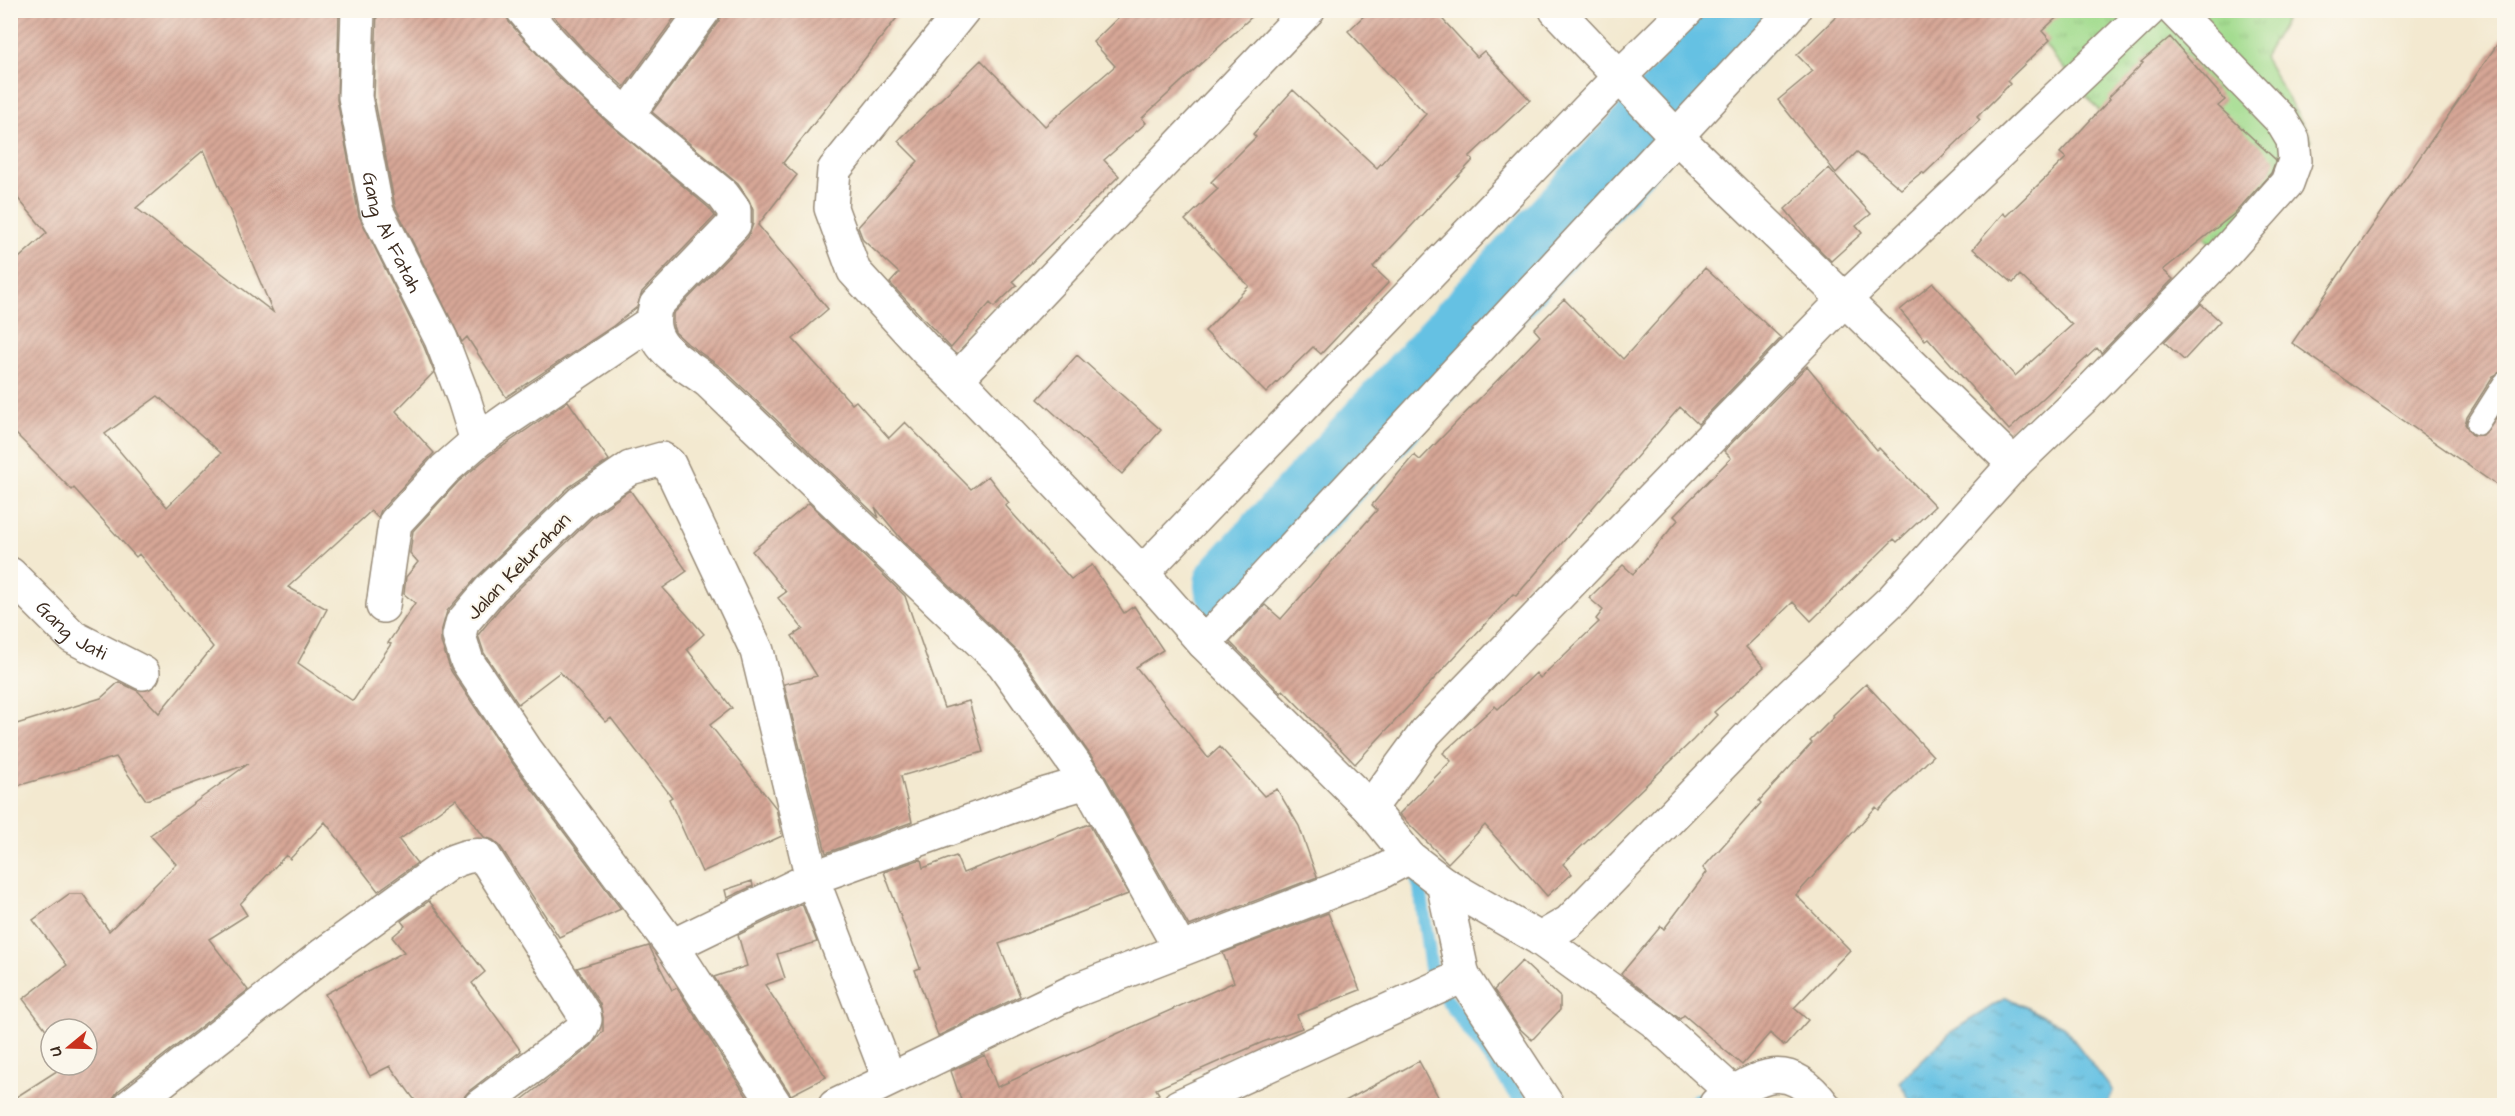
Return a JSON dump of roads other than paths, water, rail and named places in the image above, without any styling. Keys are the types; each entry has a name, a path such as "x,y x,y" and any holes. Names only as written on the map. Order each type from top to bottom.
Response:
{"street":[{"name":"Gang Al Fatah","path":"358,10 355,97 377,212 441,339 477,441"},
{"path":"523,10 553,48 627,115 723,195 734,210 734,224 656,304 652,322 658,342 709,382 1003,663 1087,782 1180,949"},
{"path":"627,115 704,10"},
{"path":"963,10 834,170 831,208 854,271 926,350 957,379 1142,573 1204,643 1370,808 1408,857 1443,883 1540,939 1654,1021 1723,1099 1755,1080 1774,1074 1795,1078 1814,1092 1824,1106"},
{"path":"957,379 1308,10"},
{"path":"1556,10 1671,130 2014,464"},
{"path":"1142,573 1628,84 1687,10"},
{"path":"1204,643 1671,130 1794,10"},
{"path":"1370,808 1426,732 1845,299 2149,10"},
{"path":"1540,939 1569,922 1771,714 1893,599 2014,464 2088,393 2222,256 2287,183 2295,161 2293,140 2280,120 2174,10"},
{"path":"383,606 395,524 445,469 477,441 652,322"},
{"name":"Jalan Kelurahan","path":"672,946 572,814 467,661 459,636 462,623 490,590 582,501 630,468 662,459 669,464 757,651 812,878"},
{"name":"Gang Jati","path":"10,574 73,637 143,673"},
{"path":"776,1106 672,946 812,878 1046,794 1087,782"},
{"path":"130,1106 324,954 448,863 467,855 484,856 584,1014 585,1020 580,1031 497,1100"},
{"path":"835,1106 889,1078 1074,991 1379,873 1408,857"},
{"path":"812,878 889,1078"},
{"path":"1443,883 1463,976 1548,1106"},
{"path":"1179,1106 1463,976"}],"lane":[{"path":"2478,424 2505,383"}],"water":[{"path":"2006,997 2063,1026 2113,1091 2107,1105 1913,1105 1899,1082 1951,1032"}],"waterway":[{"path":"1232,585 1758,10"},
{"path":"1199,631 1196,627 1232,585"},
{"path":"1413,869 1420,887 1431,970"},
{"path":"1445,997 1525,1106"},
{"path":"1688,1106 1697,1100"}]}
